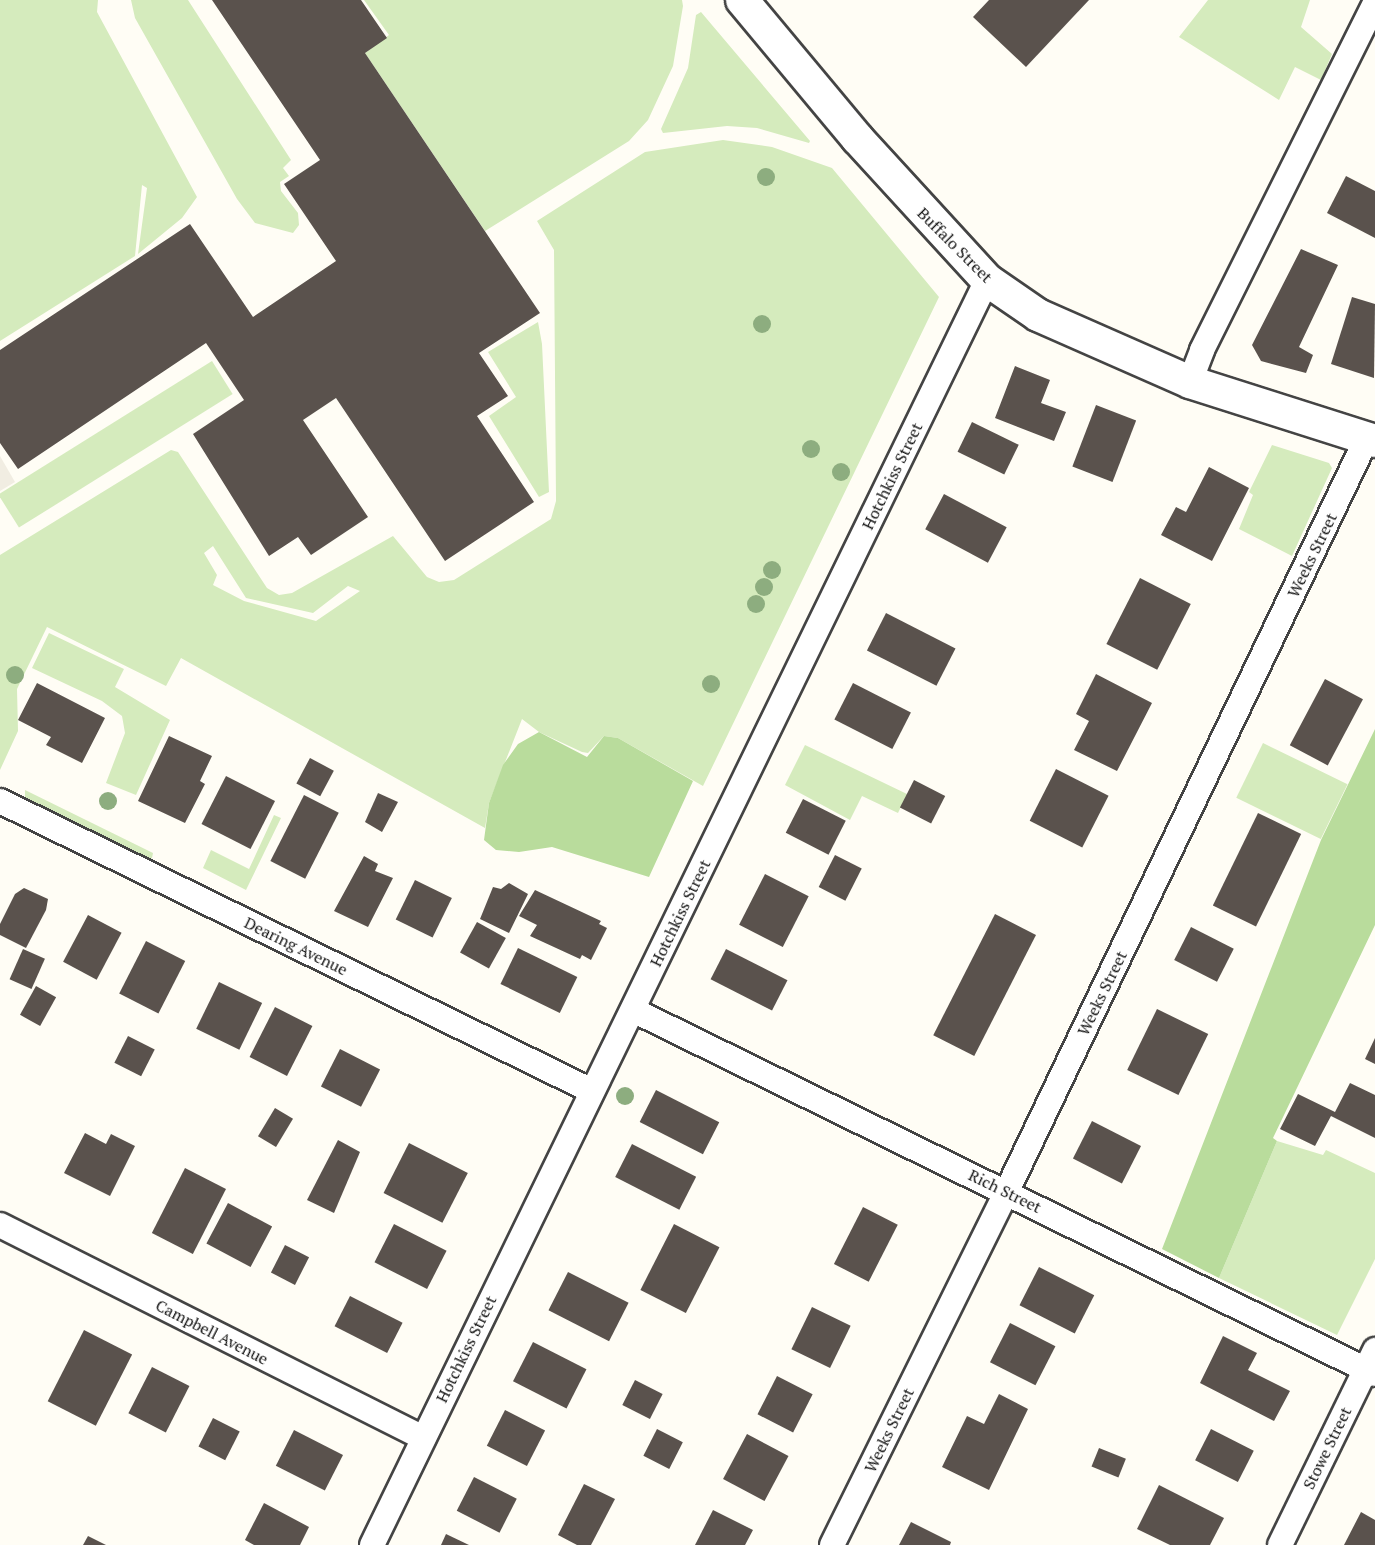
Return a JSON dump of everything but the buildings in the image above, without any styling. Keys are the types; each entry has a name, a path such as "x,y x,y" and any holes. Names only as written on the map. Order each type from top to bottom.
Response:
{"street":[{"name":"Buffalo Street","path":"742,0 857,138 987,280 1038,315 1190,382 1371,439"},
{"path":"1190,382 1202,350 1375,3"},
{"name":"Hotchkiss Street","path":"372,1545 987,280"},
{"name":"Weeks Street","path":"832,1545 1007,1191 1371,439"},
{"name":"Dearing Avenue","path":"0,801 592,1091"},
{"name":"Rich Street","path":"633,1010 1372,1365"},
{"name":"Campbell Avenue","path":"0,1225 423,1438"},
{"name":"Stowe Street","path":"1280,1545 1372,1365"}],"green space":[{"path":"0,0 98,0 97,12 197,197 182,218 138,254 147,188 142,185 135,256 0,341"},
{"path":"131,0 188,0 291,160 283,168 289,176 280,182 281,191 298,213 299,225 293,233 255,223 237,199 135,18"},
{"path":"364,0 682,0 683,6 673,66 648,120 629,141 485,231 365,53 389,35"},
{"path":"1208,0 1310,0 1301,27 1332,54 1321,80 1295,67 1279,100 1179,37"},
{"path":"701,12 810,141 809,143 757,128 727,126 663,133 661,129 688,68 696,15"},
{"path":"723,140 772,147 832,168 939,297 703,786 618,738 604,736 588,753 582,752 539,732 522,719 489,803 485,828 181,658 166,686 47,627 17,689 18,731 0,770 0,555 171,450 178,452 267,588 279,595 292,593 393,536 427,577 439,582 454,580 551,519 556,501 554,250 537,221 645,152","holes":["213,546 246,598 313,613 348,586 360,591 316,621 244,601 213,585 217,575 204,553"]},
{"path":"538,322 542,344 549,492 539,497 489,416 516,397 488,352"},
{"path":"212,361 233,394 19,528 0,497 0,493"},
{"path":"1272,445 1329,463 1332,468 1292,556 1239,529 1253,495 1249,492"},
{"path":"49,633 124,669 115,687 170,720 136,795 106,783 125,733 122,716 102,701 32,668"},
{"path":"1375,729 1375,925 1273,1138 1277,1141 1219,1278 1162,1249 1321,840"},
{"path":"539,732 587,757 604,736 618,738 693,781 649,877 552,847 519,852 496,850 484,840 489,803 503,765 518,744"},
{"path":"1263,743 1347,784 1321,839 1236,798"},
{"path":"805,745 907,794 898,813 862,796 850,820 785,785"},
{"path":"25,790 153,853 152,858 148,861 25,800"},
{"path":"274,815 281,818 246,890 203,868 211,850 249,869"},
{"path":"1277,1141 1323,1155 1326,1150 1375,1173 1375,1259 1337,1335 1219,1278"}],"shaded area":[{"path":"0,456 15,482 0,491"}]}
